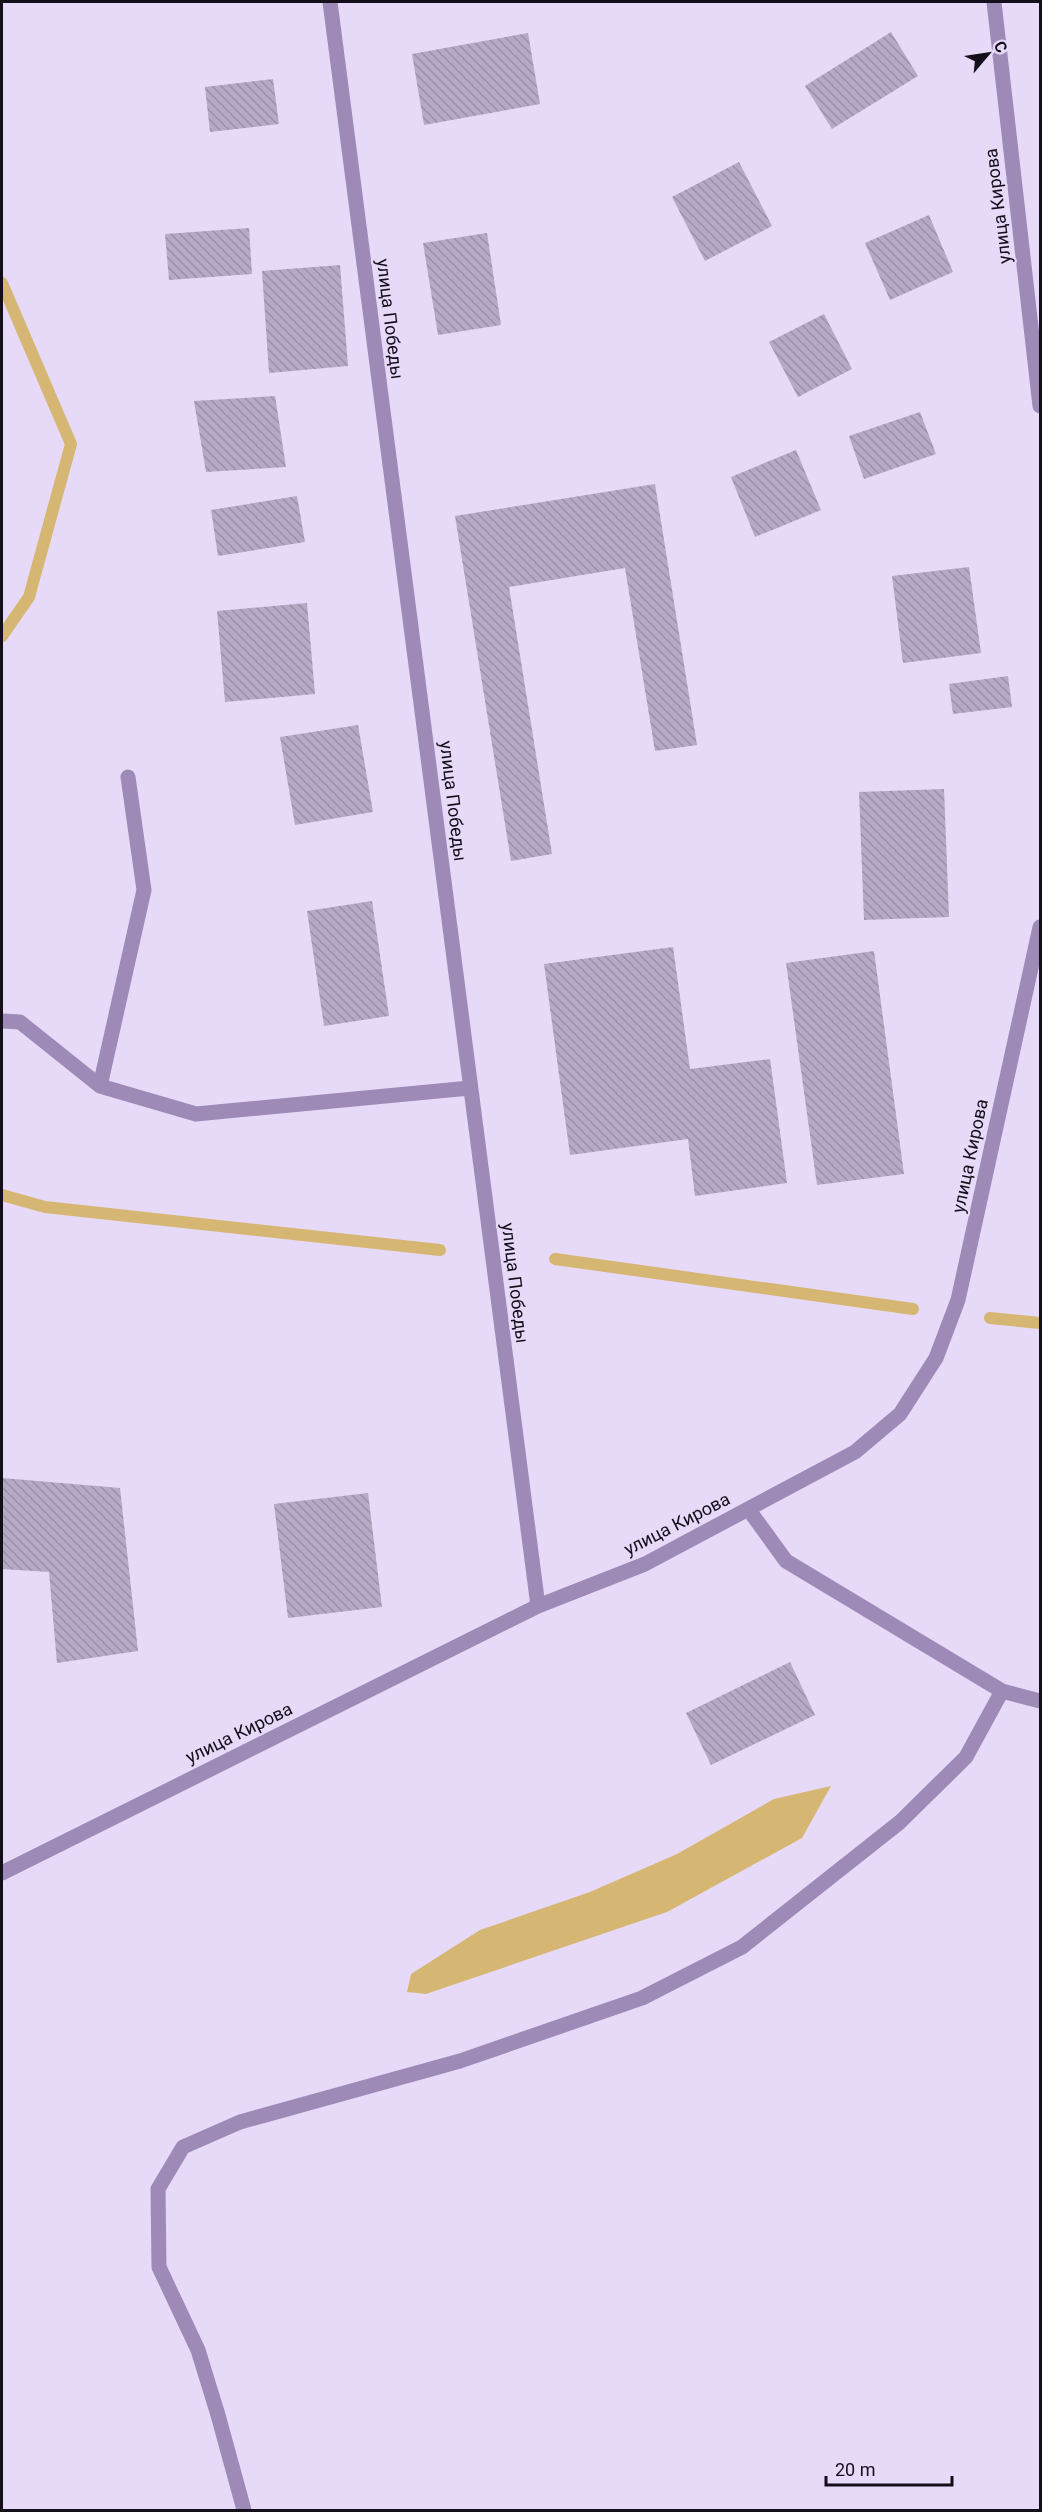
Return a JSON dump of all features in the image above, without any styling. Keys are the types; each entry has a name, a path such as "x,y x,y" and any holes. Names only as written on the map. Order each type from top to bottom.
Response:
{"street":[{"name":"улица Победы","path":"330,2 538,1606"},
{"name":"улица Кирова","path":"994,2 1041,406"},
{"path":"100,1086 144,890 128,777"},
{"name":"улица Кирова","path":"2,1873 538,1606 645,1564 855,1452 900,1414 936,1358 958,1300 1041,927"},
{"path":"2,1021 20,1022 100,1086 196,1114 470,1088"},
{"path":"749,1510 786,1562 1002,1691 1041,1701"},
{"path":"244,2511 198,2350 159,2266 158,2189 183,2147 240,2122 460,2061 642,1998 742,1947 900,1822 966,1758 1002,1691"}],"shaded area":[{"path":"831,1786 802,1838 667,1912 426,1994 407,1992 411,1974 480,1930 590,1892 677,1854 774,1799"}],"building":[{"path":"891,32 918,76 832,129 805,86"},
{"path":"528,33 540,104 424,125 412,54"},
{"path":"273,79 279,124 210,132 205,87"},
{"path":"739,162 772,226 705,261 672,197"},
{"path":"929,215 953,272 890,300 865,243"},
{"path":"249,228 252,274 169,280 165,234"},
{"path":"487,233 501,325 438,335 423,243"},
{"path":"340,265 348,366 269,373 262,271"},
{"path":"824,314 852,369 798,397 769,342"},
{"path":"275,396 286,467 206,472 194,401"},
{"path":"920,412 936,454 864,479 849,436"},
{"path":"796,450 821,510 755,537 731,477"},
{"path":"655,484 697,745 655,751 625,568 509,587 552,854 511,861 455,516"},
{"path":"297,496 305,542 218,556 211,510"},
{"path":"969,567 981,653 903,663 892,576"},
{"path":"307,603 315,694 225,702 217,611"},
{"path":"1008,676 1012,707 953,714 949,684"},
{"path":"358,725 373,812 295,825 280,737"},
{"path":"944,789 949,917 864,920 859,792"},
{"path":"372,901 389,1016 324,1026 307,911"},
{"path":"673,947 690,1069 770,1059 787,1183 695,1196 688,1139 570,1155 544,964"},
{"path":"874,951 904,1174 817,1185 786,963"},
{"path":"2,1478 120,1488 138,1651 57,1663 49,1572 2,1569"},
{"path":"368,1493 382,1607 288,1618 274,1504"},
{"path":"790,1662 815,1715 711,1765 686,1713"}],"waterway":[{"path":"2,283 71,444 29,597 2,636"},
{"path":"2,1195 45,1207 440,1250"},
{"path":"555,1259 913,1309"},
{"path":"990,1318 1040,1323"}]}
